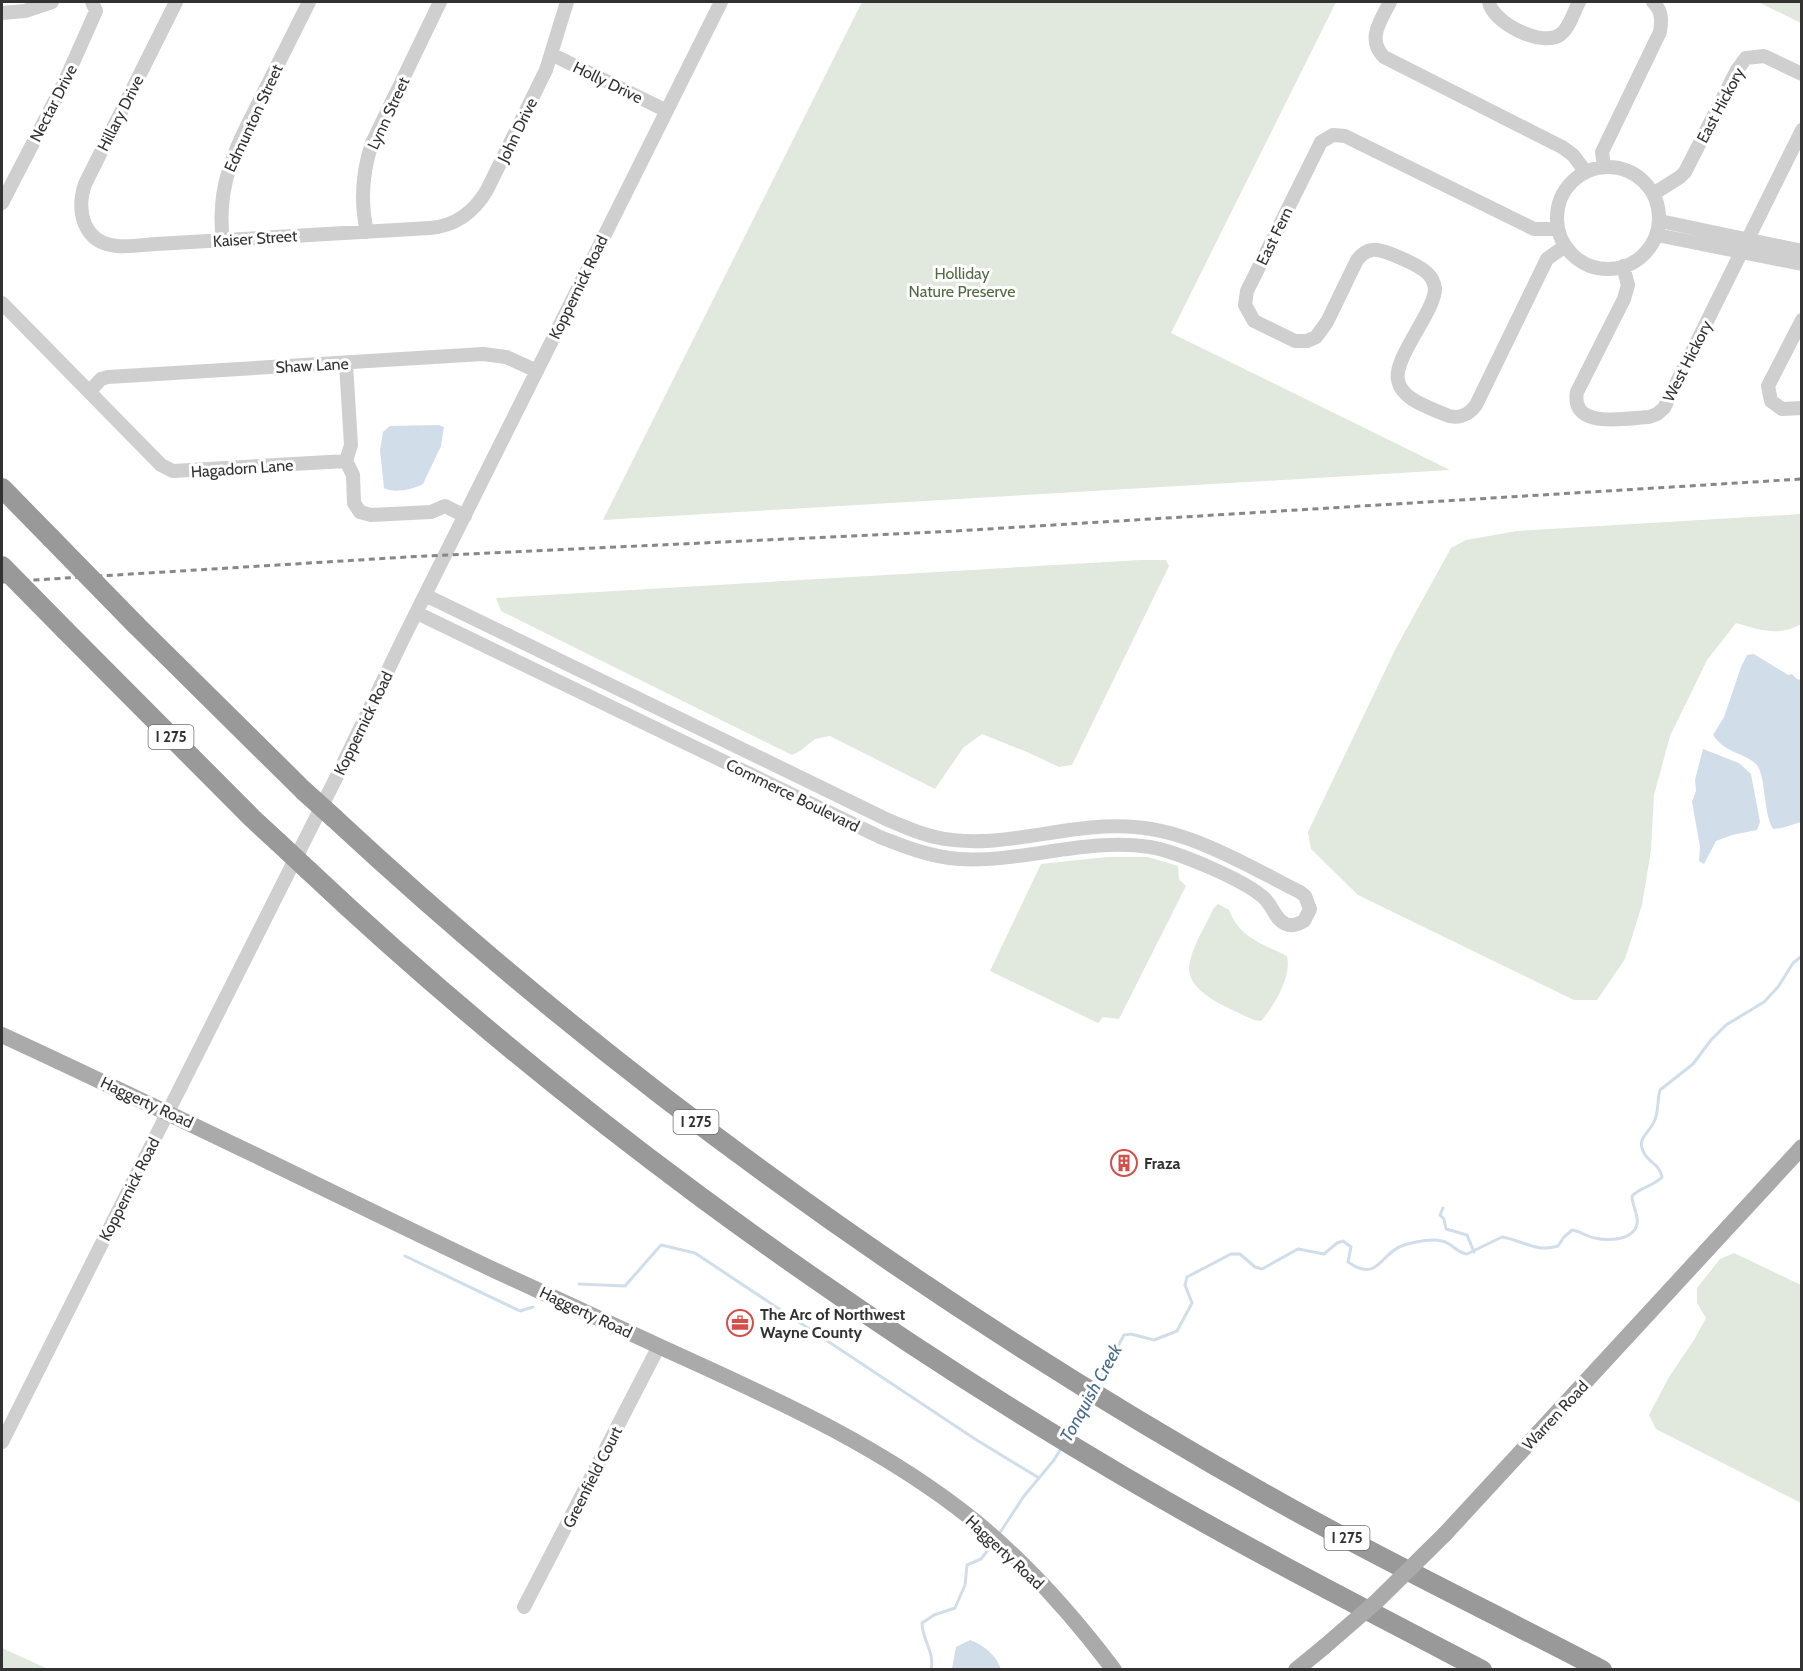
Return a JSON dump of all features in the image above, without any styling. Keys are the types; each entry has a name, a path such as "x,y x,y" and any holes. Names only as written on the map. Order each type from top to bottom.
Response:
{"highway":[{"name":"I 275","path":"2,488 135,625 304,791 451,924 561,1017 710,1133 834,1225 1027,1352 1284,1505 1602,1670"},
{"name":"I 275","path":"2,566 252,818 308,870 493,1033 688,1186 881,1323 1066,1441 1212,1527 1482,1670"}],"main road":[{"name":"Haggerty Road","path":"2,1035 168,1111 495,1270 751,1389 844,1436 954,1505 996,1540 1064,1608 1114,1670"},
{"name":"Warren Road","path":"1296,1670 1377,1601 1445,1534 1802,1147"}],"street":[{"path":"6,9 25,11 52,2"},
{"name":"Nectar Drive","path":"2,202 64,83 96,11 92,2"},
{"name":"Hillary Drive","path":"86,227 80,207 85,184 176,2"},
{"name":"Edmunton Street","path":"223,240 222,197 231,158 309,2"},
{"name":"Lynn Street","path":"367,232 362,201 367,159 372,143 441,2"},
{"name":"John Drive","path":"430,228 448,225 461,219 482,199 543,78 567,2"},
{"name":"Koppernick Road","path":"2,1442 340,770 665,110 721,2"},
{"path":"1390,2 1375,36 1376,45 1384,57 1562,147 1573,155 1585,171"},
{"path":"1489,2 1492,12 1502,20 1533,37 1550,39 1561,35 1579,2"},
{"path":"1604,166 1602,152 1660,32 1662,18 1653,2"},
{"name":"Holly Drive","path":"551,54 665,110"},
{"name":"East Hickory","path":"1653,194 1685,172 1737,70 1746,58 1764,56 1802,74"},
{"path":"1744,246 1802,130"},
{"name":"East Fern","path":"1558,229 1534,229 1346,136 1333,135 1321,142 1309,164 1247,291 1245,305 1250,317 1258,323 1295,341 1307,342 1319,333 1357,260 1365,252 1373,249 1382,250 1425,271 1433,281 1434,295 1399,367 1398,382 1406,395 1447,416 1460,417 1470,412 1476,405 1547,260 1552,253 1565,246"},
{"path":"1604,166 1618,168 1645,183 1653,194 1659,213 1658,228 1647,251 1623,266 1609,268 1593,266 1576,257 1565,246 1560,238 1557,213 1561,197 1571,182 1585,171 1604,166"},
{"name":"Kaiser Street","path":"86,227 99,239 117,246 430,228"},
{"path":"1658,228 1744,246 1802,264"},
{"path":"1744,246 1802,251"},
{"name":"West Hickory","path":"1623,266 1628,285 1624,300 1575,400 1580,411 1592,419 1649,417 1664,408 1744,246"},
{"name":"Hagadorn Lane","path":"2,303 161,465 173,471 346,461"},
{"path":"1802,320 1768,386 1771,401 1782,408 1802,408"},
{"name":"Shaw Lane","path":"90,391 101,379 108,377 494,355 517,361 537,371"},
{"path":"346,364 351,445 346,461 353,476 354,503 360,512 371,515 431,512 445,506 465,516"},
{"name":"Commerce Boulevard","path":"417,613 900,845 940,857 976,859 1103,845 1141,846 1184,856 1252,889 1269,902 1285,924 1292,926 1304,921 1310,909 1305,896 1261,872 1190,839 1147,828 1103,826 997,840 955,840 933,837 874,813 425,596"},
{"path":"517,661 525,645"},
{"path":"613,708 621,691"},
{"name":"Commerce Boulevard","path":"719,759 727,742"},
{"name":"Commerce Boulevard","path":"867,830 874,813"},
{"path":"997,840 998,858"},
{"path":"1252,889 1261,872"},
{"name":"Greenfield Court","path":"524,1607 659,1346"}],"green space":[{"name":"Holliday Nature Preserve","path":"862,2 1336,2 1171,333 1450,470 603,520"},
{"path":"1758,2 1801,2 1801,23"},
{"path":"1801,514 1801,624 1785,630 1769,631 1736,623 1707,660 1670,736 1654,795 1651,850 1642,905 1625,959 1597,1000 1574,1000 1358,895 1311,849 1308,832 1396,648 1451,548 1466,540 1517,531"},
{"path":"1166,560 1169,566 1072,765 1059,767 982,734 963,748 935,789 830,736 815,739 792,755 501,611 496,598"},
{"path":"1107,857 1148,857 1178,866 1179,879 1186,886 1119,1019 1103,1017 1098,1023 990,971 1041,864"},
{"path":"1218,904 1229,910 1239,927 1252,939 1287,956 1288,964 1284,981 1276,999 1261,1021 1254,1020 1210,998 1193,982 1189,972 1194,948 1213,909"},
{"path":"1734,1253 1801,1285 1801,1503 1656,1429 1649,1415 1669,1377 1706,1318 1697,1303 1697,1288 1720,1259"},
{"path":"2,1648 48,1669 2,1669"}],"shaded area":[{"path":"439,425 444,427 441,446 423,484 404,490 393,491 384,488 380,450 383,432 390,426"},
{"path":"1754,654 1788,675 1792,674 1801,680 1801,822 1782,828 1773,829 1770,822 1761,776 1756,764 1723,746 1713,735 1724,717 1747,655"},
{"path":"1703,749 1739,763 1751,774 1760,822 1757,830 1716,841 1704,864 1699,861 1700,847 1692,802"},
{"path":"970,1640 989,1651 1001,1669 952,1669 956,1647"}],"waterway":[{"name":"Tonquish Creek","path":"1096,1387 1124,1335 1131,1334 1154,1340 1177,1331 1192,1303 1185,1285 1187,1277 1231,1254 1240,1254 1255,1267 1262,1269 1298,1249 1324,1254 1343,1241 1351,1247 1348,1262 1366,1270 1379,1264 1396,1249 1423,1241 1442,1241 1467,1254 1502,1237 1550,1248 1558,1246 1572,1230 1606,1239 1631,1234 1637,1224 1632,1196 1662,1177 1659,1169 1645,1155 1641,1143 1656,1118 1660,1090 1693,1064 1726,1025 1764,1002 1778,987 1793,963 1802,956"},
{"path":"1443,1208 1440,1215 1444,1219 1446,1229 1467,1235 1474,1252"},
{"path":"579,1284 625,1286 661,1245 695,1253 975,1439 1039,1478"},
{"path":"405,1256 520,1311 533,1307"},
{"name":"Tonquish Creek","path":"1070,1434 1090,1398"},
{"name":"Tonquish Creek","path":"999,1534 1024,1496 1062,1447"},
{"name":"Tonquish Creek","path":"931,1670 931,1657 922,1623 934,1615 955,1608 965,1585 967,1565 981,1559 992,1545"}],"railway":[{"path":"2,582 407,557 955,531 1802,479"}],"place":[{"name":"Fraza","path":"1124,1163"},
{"name":"The Arc of Northwest Wayne County","path":"740,1323"}]}
